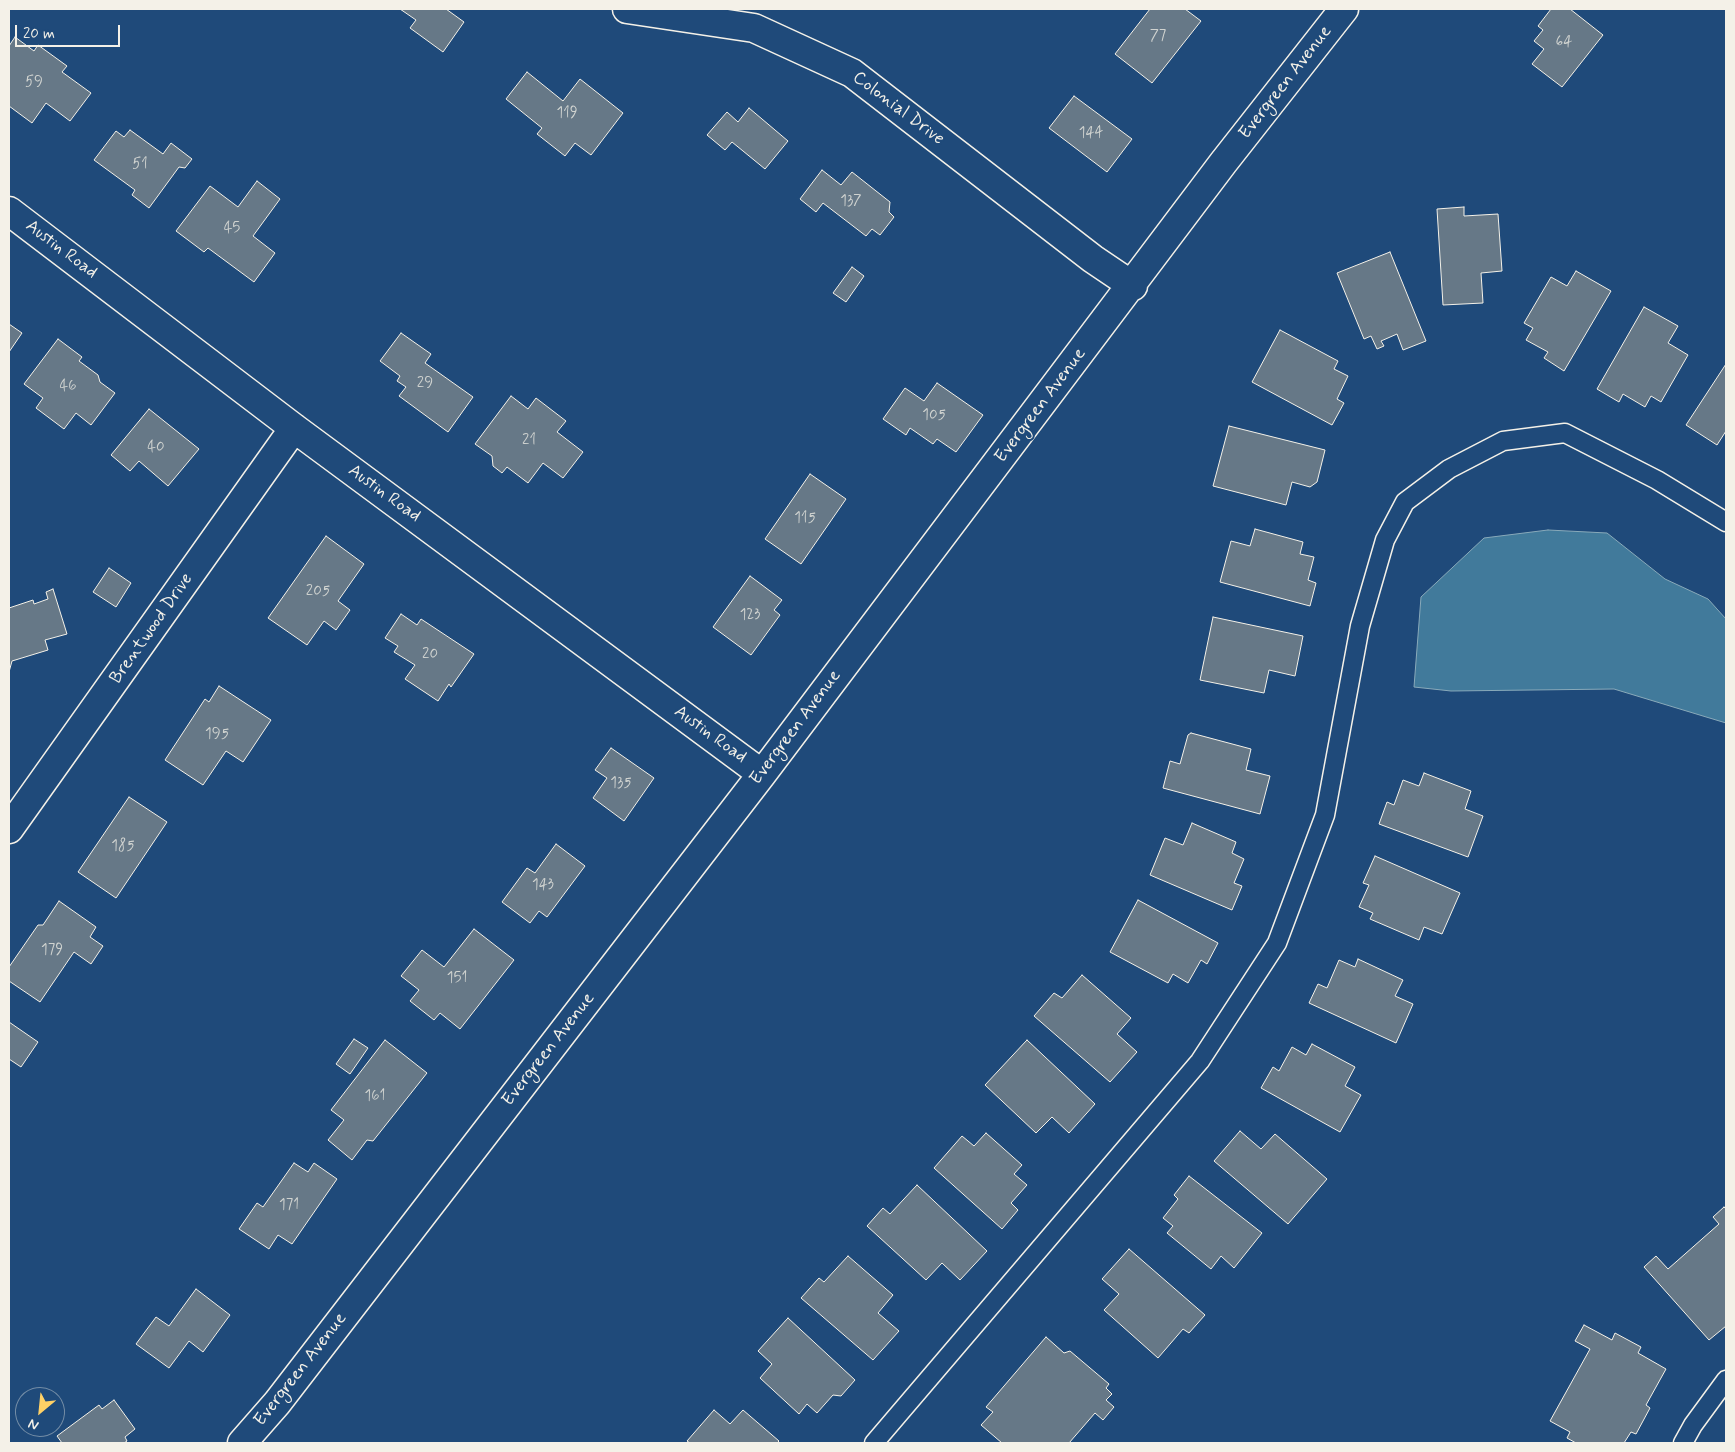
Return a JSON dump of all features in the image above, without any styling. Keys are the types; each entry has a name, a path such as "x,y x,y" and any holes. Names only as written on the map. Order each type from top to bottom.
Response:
{"street":[{"name":"Colonial Drive","path":"627,9 754,28 852,73 1093,259 1133,286"},
{"name":"Evergreen Avenue","path":"242,1443 289,1387 762,774 1133,286 1223,164 1344,9"},
{"name":"Austin Road","path":"9,211 294,428 762,774"},
{"name":"Brentwood Drive","path":"9,829 294,428"}],"lane":[{"path":"874,1443 1200,1061 1277,943 1325,815 1360,626 1385,540 1405,502 1449,469 1503,441 1565,433 1657,480 1726,522"},
{"path":"1683,1443 1693,1425 1726,1380"}],"water":[{"path":"1548,530 1607,533 1665,579 1708,599 1726,619 1726,723 1614,689 1451,691 1414,687 1421,597 1484,538"}],"building":[{"path":"400,9 446,9 464,22 443,52 410,28 416,20"},
{"path":"1150,9 1185,9 1201,21 1152,83 1115,54"},
{"path":"1551,9 1570,9 1603,35 1562,87 1532,64 1544,49 1534,41 1543,30 1538,26"},
{"path":"15,37 34,51 38,45 67,66 62,72 91,93 70,121 46,103 32,123 9,106 9,46"},
{"path":"527,72 563,101 580,79 623,113 591,155 575,143 565,156 537,134 542,128 506,99"},
{"path":"1074,96 1132,139 1107,172 1049,128"},
{"path":"749,108 788,141 765,169 732,142 725,150 707,135 727,112 738,122"},
{"path":"130,130 163,154 171,143 192,159 185,168 179,167 149,208 132,195 135,190 94,160 116,131 124,137"},
{"path":"822,170 841,185 852,172 890,202 889,212 894,217 880,235 872,229 866,236 823,203 816,212 800,199"},
{"path":"257,181 280,199 253,236 275,253 254,282 208,248 204,252 176,231 210,186 238,207"},
{"path":"1464,207 1464,216 1498,214 1502,271 1481,273 1483,303 1443,305 1437,209"},
{"path":"1390,252 1426,341 1403,350 1397,334 1381,341 1384,346 1377,349 1371,336 1364,339 1337,273"},
{"path":"852,267 864,276 846,302 833,293"},
{"path":"1576,271 1611,291 1564,371 1544,358 1548,352 1526,340 1533,328 1524,323 1551,277 1567,286"},
{"path":"1644,307 1678,326 1668,343 1688,355 1661,402 1651,396 1645,407 1623,394 1619,402 1597,389"},
{"path":"9,324 22,333 9,352"},
{"path":"1280,330 1338,361 1334,369 1348,376 1337,399 1344,403 1332,425 1252,382"},
{"path":"401,333 431,354 425,363 473,397 448,432 399,396 406,387 397,381 400,376 380,361"},
{"path":"58,339 82,357 79,361 98,375 100,382 115,393 91,425 76,413 64,429 36,408 43,398 24,384"},
{"path":"1726,364 1726,431 1717,445 1686,425"},
{"path":"937,383 983,415 956,452 937,439 933,444 910,428 906,435 883,419 905,388 924,401"},
{"path":"511,396 528,409 536,398 566,421 557,432 583,452 563,478 543,463 528,483 507,467 502,473 493,466 492,456 475,444"},
{"path":"149,409 199,449 168,486 139,461 130,471 111,455"},
{"path":"1229,426 1325,450 1317,482 1310,487 1292,482 1286,505 1213,486"},
{"path":"810,474 846,499 801,564 765,539"},
{"path":"1255,529 1303,542 1300,554 1314,557 1308,580 1316,583 1310,606 1220,582 1231,541 1250,546"},
{"path":"326,536 364,564 338,601 350,610 336,630 324,621 307,645 268,618"},
{"path":"109,568 131,583 116,607 93,592"},
{"path":"750,576 782,600 774,610 780,615 751,655 713,627"},
{"path":"53,589 67,634 45,640 48,650 12,661 9,672 9,608 33,600 34,604 48,599 46,592"},
{"path":"401,614 417,625 421,619 474,654 451,687 449,684 438,701 405,679 415,665 394,652 398,646 385,638"},
{"path":"1213,617 1303,636 1295,676 1269,670 1264,693 1200,680"},
{"path":"219,686 271,720 243,762 226,751 203,785 165,760 205,699 209,702"},
{"path":"1191,733 1251,749 1246,770 1270,776 1260,814 1163,788 1170,761 1180,764 1188,735"},
{"path":"611,748 654,778 624,821 593,798 607,778 595,770"},
{"path":"1424,773 1471,791 1465,809 1483,816 1468,857 1379,824 1387,802 1394,805 1403,780 1419,786"},
{"path":"129,797 167,822 116,898 78,872"},
{"path":"1192,823 1236,842 1232,853 1244,859 1234,883 1242,886 1232,910 1150,875 1165,838 1183,845"},
{"path":"556,844 585,866 547,917 539,911 530,923 502,902 527,868 535,873"},
{"path":"1375,856 1460,893 1442,934 1424,927 1419,940 1370,919 1373,913 1359,907 1369,885 1363,883"},
{"path":"1138,900 1218,943 1207,964 1201,960 1188,983 1173,974 1168,983 1110,952"},
{"path":"59,901 96,927 90,937 103,946 91,964 74,952 40,1002 9,981 9,967 38,925 43,925"},
{"path":"474,929 514,960 460,1029 440,1013 434,1020 410,1001 419,990 401,976 422,950 444,967"},
{"path":"1358,959 1403,980 1395,996 1413,1004 1396,1043 1309,1003 1318,984 1327,988 1339,960 1355,967"},
{"path":"1082,975 1131,1018 1117,1034 1137,1052 1110,1082 1034,1016 1054,993 1062,998"},
{"path":"9,1022 38,1042 21,1067 9,1059"},
{"path":"354,1039 368,1048 350,1074 336,1064"},
{"path":"385,1040 427,1073 373,1141 367,1140 352,1160 328,1140 344,1120 331,1110"},
{"path":"1027,1040 1095,1104 1069,1133 1052,1117 1036,1133 985,1085"},
{"path":"1312,1044 1355,1067 1345,1086 1361,1095 1340,1132 1261,1088 1273,1067 1279,1071 1292,1047 1306,1055"},
{"path":"1240,1131 1261,1149 1275,1134 1327,1179 1288,1224 1214,1161"},
{"path":"986,1133 1022,1165 1014,1174 1027,1185 1011,1203 1018,1210 1002,1229 934,1168 962,1136 974,1146"},
{"path":"294,1163 308,1172 314,1163 337,1179 292,1244 278,1235 269,1249 239,1229 257,1203 263,1207"},
{"path":"1189,1176 1262,1233 1234,1268 1221,1256 1211,1269 1167,1233 1173,1226 1163,1218 1178,1199 1174,1195"},
{"path":"917,1185 987,1251 960,1280 942,1263 926,1280 867,1226 883,1208 890,1214"},
{"path":"1724,1207 1726,1209 1726,1326 1709,1340 1644,1267 1656,1256 1668,1269 1719,1224 1713,1217"},
{"path":"1129,1249 1205,1315 1189,1333 1183,1329 1158,1358 1104,1310 1119,1294 1102,1279"},
{"path":"848,1256 893,1295 878,1313 899,1331 873,1360 801,1298 819,1278 824,1282"},
{"path":"196,1289 230,1315 203,1352 189,1341 169,1368 136,1344 156,1317 169,1326"},
{"path":"788,1318 855,1380 841,1396 833,1395 817,1413 807,1404 799,1414 760,1378 772,1364 758,1351"},
{"path":"1584,1325 1612,1340 1615,1333 1641,1347 1638,1353 1666,1369 1646,1405 1650,1408 1636,1434 1631,1432 1624,1443 1576,1443 1567,1438 1570,1432 1550,1421 1590,1349 1575,1341"},
{"path":"1046,1337 1064,1353 1070,1351 1109,1384 1106,1388 1112,1394 1106,1400 1114,1407 1103,1420 1095,1413 1069,1443 1002,1443 981,1425 993,1412 986,1407"},
{"path":"114,1400 135,1429 125,1437 127,1441 124,1443 62,1443 58,1437 65,1437 65,1430 99,1405 102,1409"},
{"path":"714,1410 730,1424 743,1410 779,1441 777,1443 690,1443 687,1441"}]}
